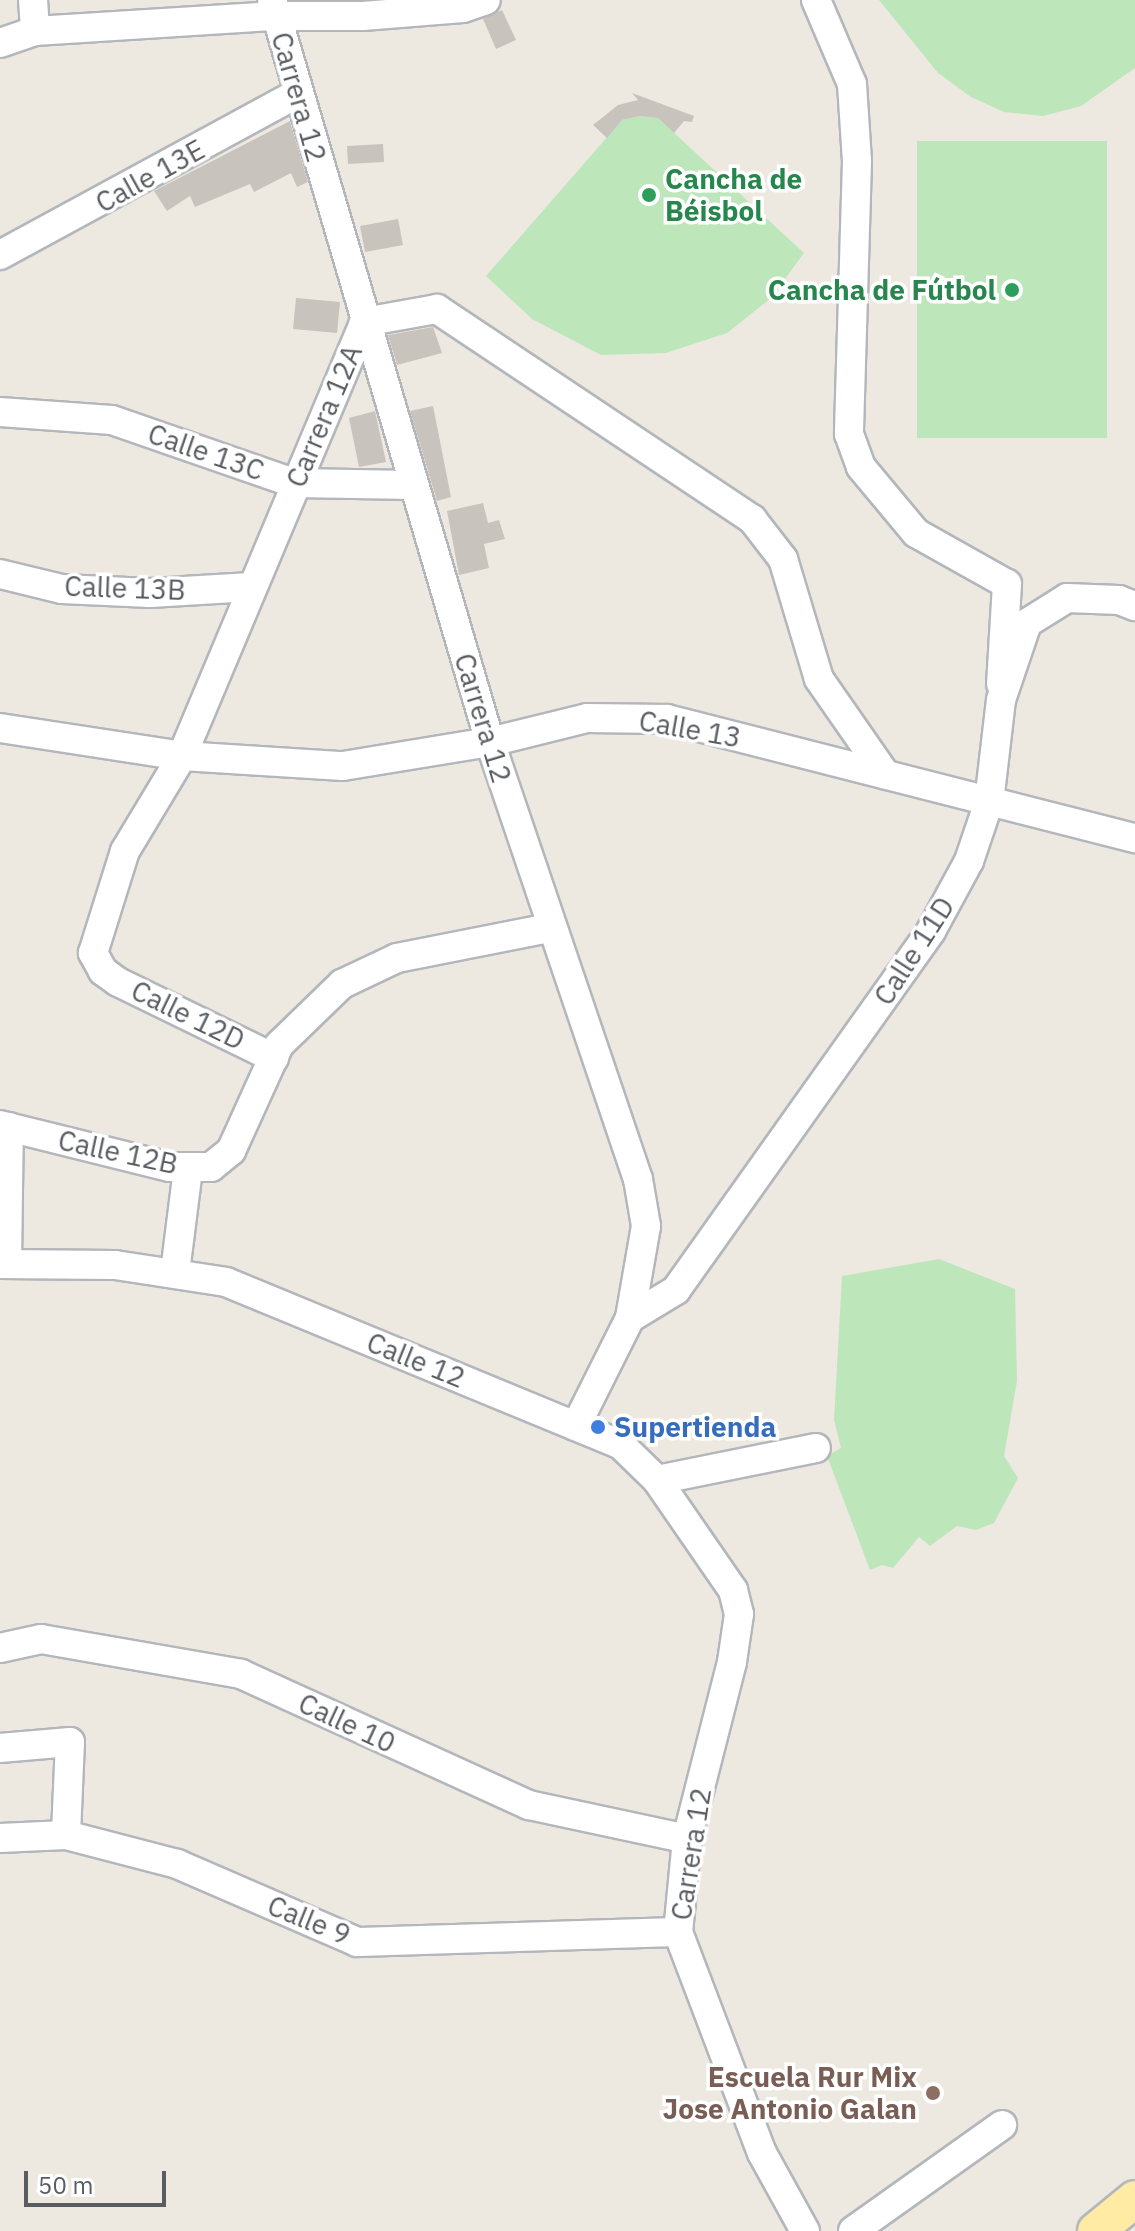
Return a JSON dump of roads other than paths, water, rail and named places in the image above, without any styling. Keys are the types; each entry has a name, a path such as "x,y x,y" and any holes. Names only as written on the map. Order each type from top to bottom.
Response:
{"main road":[{"path":"1096,2231 1135,2199"}],"street":[{"path":"33,0 35,31"},
{"path":"0,43 35,31 274,8 426,6 486,0"},
{"path":"816,0 852,84 857,161 849,434 861,467 916,533 1007,584 999,647 1001,700"},
{"name":"Carrera 12","path":"274,8 490,742 549,928 638,1179 646,1226 630,1318 576,1426"},
{"name":"Calle 13E","path":"0,255 298,93"},
{"name":"Carrera 12A","path":"103,971 93,953 125,851 182,756 364,322 437,309 752,519 783,559 819,679 885,774"},
{"name":"Calle 13C","path":"0,412 112,420 294,483 413,485"},
{"name":"Calle 13B","path":"0,574 62,589 150,593 251,587"},
{"name":"Calle 11D","path":"630,1318 676,1290 913,957 969,861 989,802 1001,700 1027,623 1067,598 1119,600 1135,606"},
{"name":"Calle 13","path":"0,728 182,756 343,766 490,742 587,718 667,719 1135,838"},
{"path":"274,1058 279,1045 342,984 397,958 549,928"},
{"name":"Calle 12D","path":"103,971 274,1058"},
{"name":"Calle 12B","path":"4,1126 188,1169 211,1167 231,1151 274,1058"},
{"path":"4,1126 4,1263"},
{"path":"175,1272 188,1169"},
{"name":"Calle 12","path":"4,1263 175,1272 226,1282 620,1444 657,1480"},
{"path":"657,1480 816,1448"},
{"name":"Carrera 12","path":"657,1480 733,1590 739,1614 732,1662 687,1839 678,1932 762,2153 805,2231"},
{"name":"Calle 10","path":"0,1648 41,1639 241,1674 529,1805 687,1839"},
{"path":"0,1748 70,1742 66,1835"},
{"name":"Calle 9","path":"0,1838 66,1835 177,1864 357,1942 678,1932"},
{"path":"853,2231 1002,2125"}],"place":[{"name":"Cancha de Béisbol","path":"649,195"},
{"name":"Cancha de Fútbol","path":"1012,290"},
{"name":"Supertienda","path":"598,1427"},
{"name":"Escuela Rur Mix Jose Antonio Galan","path":"933,2093"}]}
